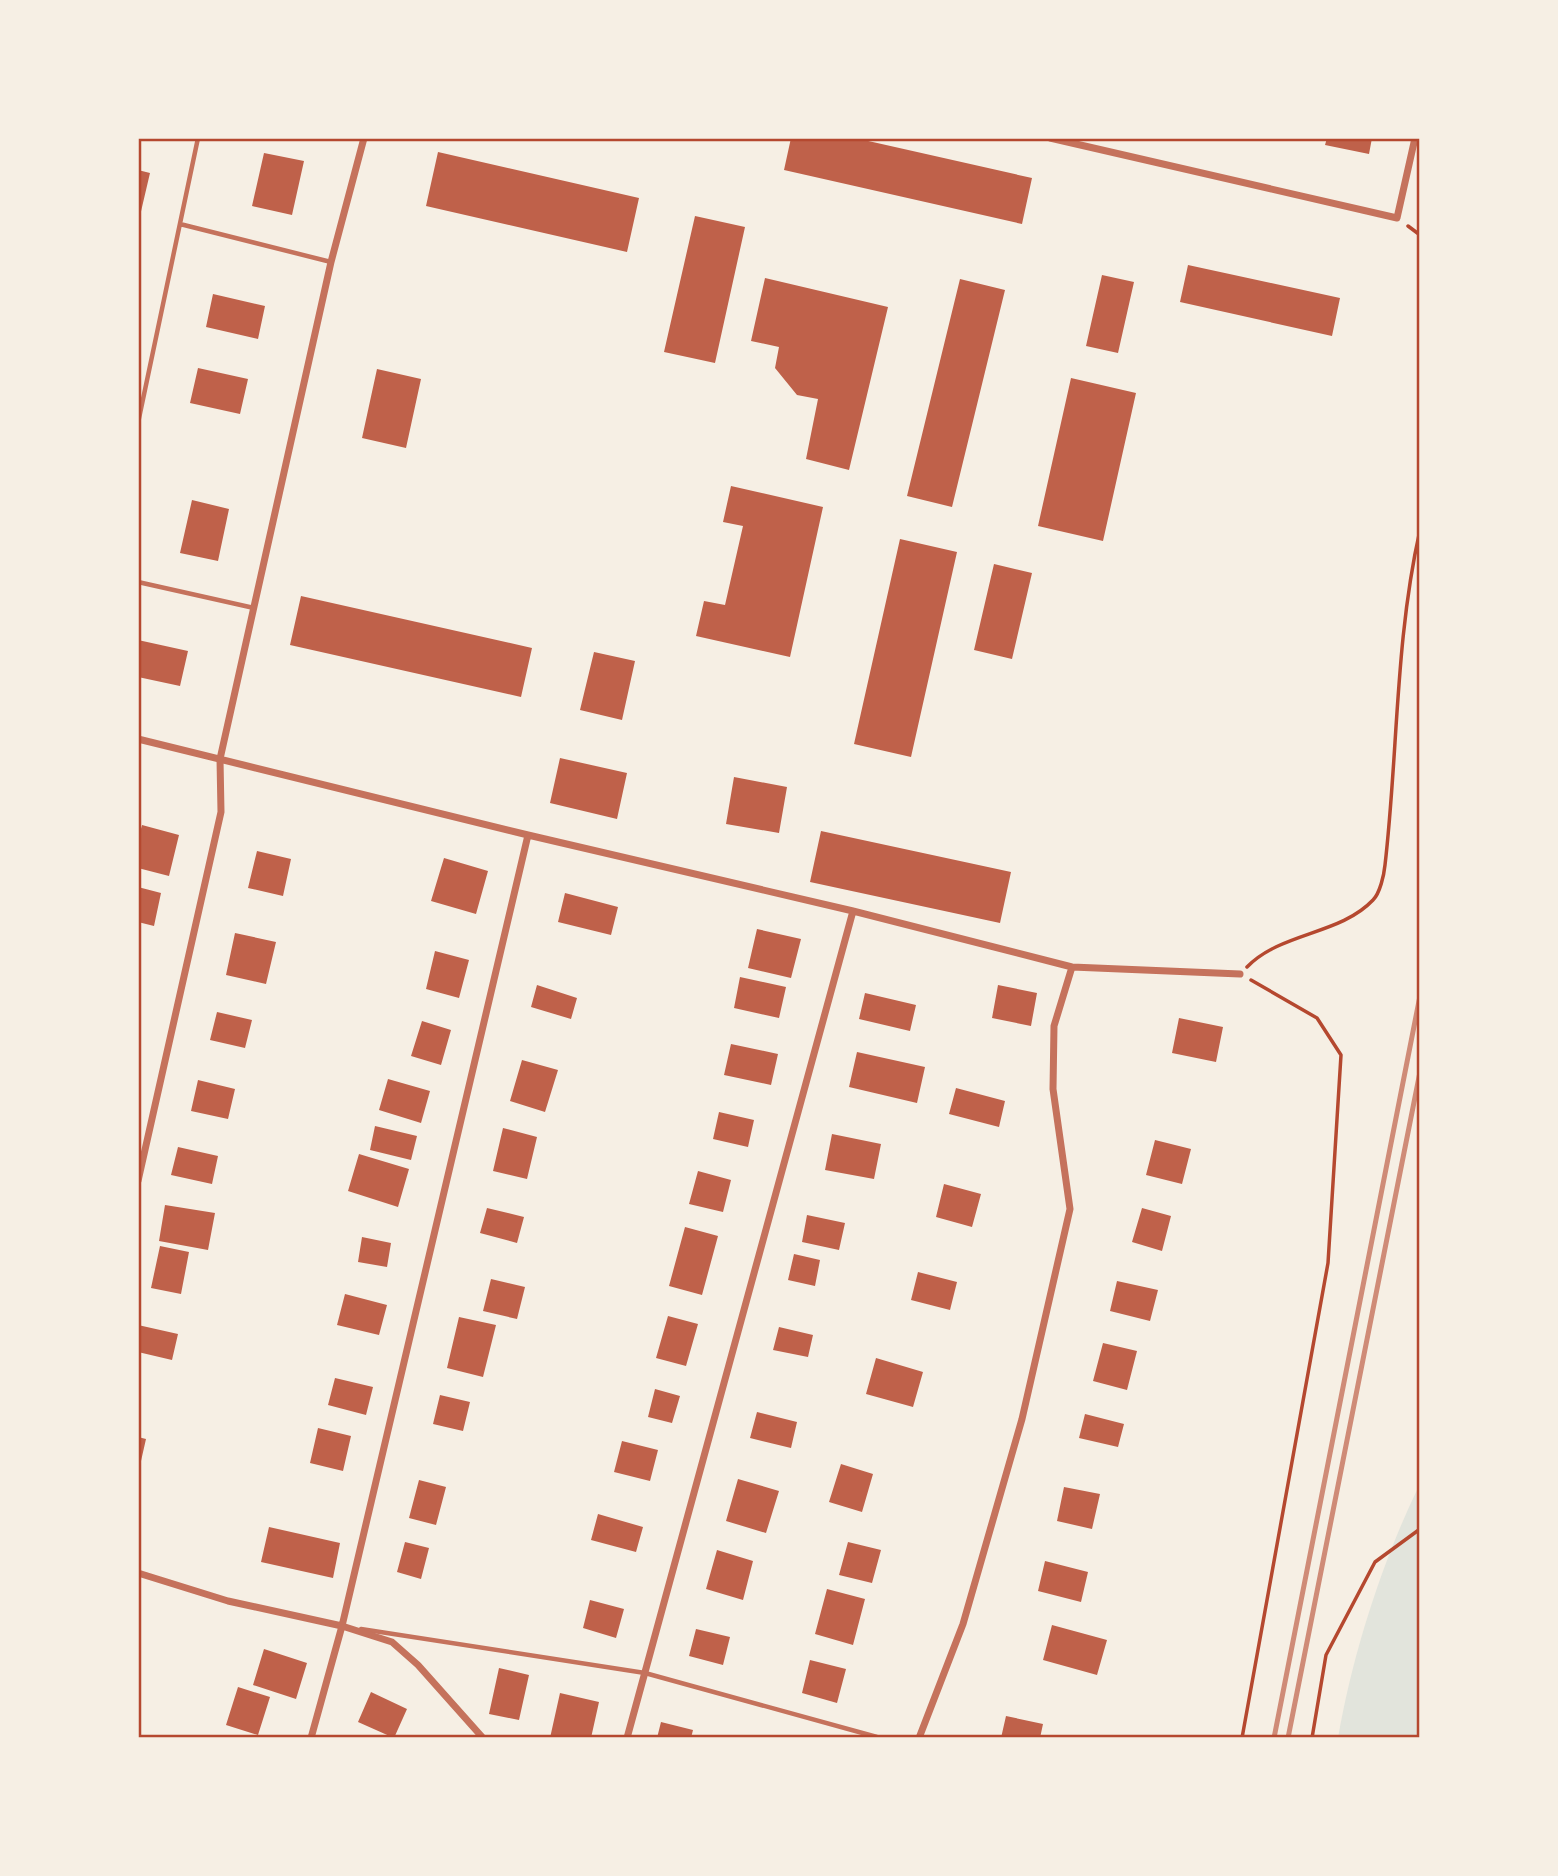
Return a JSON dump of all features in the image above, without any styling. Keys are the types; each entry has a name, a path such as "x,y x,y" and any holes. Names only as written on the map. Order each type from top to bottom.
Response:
{"street":[{"path":"138,1181 221,811 220,759 331,262 364,138"},
{"path":"1050,138 1397,218 1415,138"},
{"path":"138,739 528,835 853,911 1072,967 1240,974"},
{"path":"311,1738 342,1626 528,835"},
{"path":"627,1738 853,911"},
{"path":"919,1738 963,1624 1022,1419 1070,1209 1053,1089 1054,1027 1072,967"},
{"path":"138,1573 228,1601 342,1626 392,1642 418,1665 484,1738"}],"lane":[{"path":"138,423 198,138"},
{"path":"180,224 331,262"},
{"path":"138,582 254,608"},
{"path":"342,1626 645,1673 877,1737 901,1738"}],"path":[{"path":"1242,1738 1328,1263 1341,1055 1317,1018 1240,974 1262,952 1357,914 1376,898 1385,869 1393,744 1412,567 1420,530"},
{"path":"1312,1738 1326,1656 1375,1562 1420,1529"}],"shaded area":[{"path":"1417,1490 1420,1490 1420,1738 1338,1738 1351,1675 1369,1611 1391,1549"}],"building":[{"path":"791,138 855,138 1032,178 1022,224 784,170"},
{"path":"1327,138 1372,138 1369,154 1325,145"},
{"path":"438,152 639,198 627,252 426,206"},
{"path":"264,153 304,161 292,215 252,206"},
{"path":"138,170 150,173 139,220 138,220"},
{"path":"695,216 745,227 715,363 664,352"},
{"path":"1188,265 1340,298 1332,336 1180,302"},
{"path":"1102,275 1134,282 1118,353 1086,346"},
{"path":"765,278 888,307 849,470 806,459 818,399 797,395 775,368 779,347 751,341"},
{"path":"960,279 1005,290 952,507 907,496"},
{"path":"213,294 265,306 258,339 206,327"},
{"path":"198,368 248,379 240,414 190,403"},
{"path":"377,369 421,379 406,448 362,438"},
{"path":"1071,378 1136,393 1103,541 1038,526"},
{"path":"731,486 823,507 790,657 696,636 704,601 725,605 743,526 723,522"},
{"path":"192,500 229,509 218,561 180,553"},
{"path":"900,539 957,552 911,757 854,744"},
{"path":"994,564 1032,573 1012,659 974,650"},
{"path":"301,596 532,648 521,697 290,645"},
{"path":"138,640 188,651 180,686 138,677"},
{"path":"594,652 635,661 622,720 580,710"},
{"path":"560,758 627,773 617,819 550,803"},
{"path":"734,777 787,787 779,833 726,824"},
{"path":"142,825 179,835 169,876 138,868 138,840"},
{"path":"821,831 1011,872 1000,923 810,882"},
{"path":"257,851 291,859 283,896 248,888"},
{"path":"444,858 488,871 476,914 431,901"},
{"path":"138,887 161,893 154,926 138,922"},
{"path":"565,893 618,907 611,935 558,922"},
{"path":"757,929 801,939 791,978 748,968"},
{"path":"235,933 276,942 266,984 226,975"},
{"path":"435,951 469,960 459,998 426,989"},
{"path":"740,977 786,987 779,1018 734,1008"},
{"path":"537,985 577,998 571,1019 531,1007"},
{"path":"998,985 1037,993 1031,1026 992,1018"},
{"path":"865,993 916,1005 910,1031 859,1019"},
{"path":"217,1012 252,1020 245,1048 210,1040"},
{"path":"1179,1018 1223,1027 1216,1062 1172,1053"},
{"path":"422,1021 451,1030 441,1065 411,1056"},
{"path":"731,1044 778,1054 771,1085 724,1075"},
{"path":"857,1052 925,1067 917,1103 849,1087"},
{"path":"522,1060 558,1070 545,1112 510,1101"},
{"path":"388,1079 430,1091 421,1123 379,1110"},
{"path":"198,1080 235,1089 228,1119 191,1111"},
{"path":"956,1088 1005,1101 999,1127 949,1114"},
{"path":"719,1112 754,1120 748,1147 713,1139"},
{"path":"375,1126 417,1136 411,1160 370,1150"},
{"path":"503,1128 537,1137 527,1179 493,1171"},
{"path":"832,1134 881,1144 874,1179 825,1170"},
{"path":"1155,1140 1191,1149 1182,1184 1146,1175"},
{"path":"178,1147 218,1156 212,1184 171,1175"},
{"path":"359,1154 409,1169 398,1207 348,1191"},
{"path":"698,1171 731,1180 723,1212 689,1204"},
{"path":"944,1184 981,1194 972,1227 936,1217"},
{"path":"165,1205 215,1213 208,1250 159,1241"},
{"path":"487,1208 524,1217 517,1243 480,1233"},
{"path":"1142,1208 1171,1216 1162,1251 1132,1242"},
{"path":"807,1215 845,1223 839,1250 802,1242"},
{"path":"685,1227 718,1236 702,1295 669,1286"},
{"path":"362,1237 391,1243 387,1267 358,1262"},
{"path":"160,1246 189,1252 181,1294 151,1288"},
{"path":"794,1254 820,1260 815,1286 788,1280"},
{"path":"918,1272 957,1282 950,1310 911,1300"},
{"path":"491,1279 525,1287 517,1319 483,1311"},
{"path":"1117,1281 1158,1290 1150,1321 1110,1311"},
{"path":"345,1294 387,1305 379,1335 337,1325"},
{"path":"668,1316 698,1324 686,1366 656,1358"},
{"path":"459,1317 496,1325 483,1377 447,1368"},
{"path":"138,1325 178,1334 172,1360 138,1352"},
{"path":"779,1327 813,1335 808,1357 773,1350"},
{"path":"1103,1343 1137,1351 1127,1390 1093,1381"},
{"path":"876,1358 923,1372 913,1407 866,1394"},
{"path":"335,1378 373,1387 366,1415 328,1405"},
{"path":"655,1389 680,1396 672,1423 648,1417"},
{"path":"440,1395 470,1402 463,1431 433,1424"},
{"path":"757,1412 797,1422 791,1448 750,1438"},
{"path":"1085,1414 1124,1424 1118,1447 1079,1438"},
{"path":"318,1428 351,1436 343,1471 310,1463"},
{"path":"138,1437 146,1439 141,1461 138,1461"},
{"path":"622,1441 658,1450 650,1481 614,1472"},
{"path":"841,1464 873,1474 862,1512 829,1502"},
{"path":"738,1479 779,1491 766,1533 726,1521"},
{"path":"419,1480 446,1487 436,1525 409,1518"},
{"path":"1064,1487 1100,1494 1092,1529 1057,1521"},
{"path":"598,1514 643,1527 636,1552 591,1540"},
{"path":"269,1527 340,1543 333,1578 261,1562"},
{"path":"405,1542 429,1548 421,1579 397,1572"},
{"path":"848,1542 881,1550 872,1583 839,1575"},
{"path":"717,1550 753,1561 743,1600 706,1589"},
{"path":"1045,1561 1088,1572 1081,1602 1038,1591"},
{"path":"827,1589 865,1599 853,1645 815,1634"},
{"path":"590,1600 624,1609 616,1638 583,1628"},
{"path":"1052,1625 1107,1640 1097,1675 1043,1660"},
{"path":"696,1629 730,1637 723,1665 689,1656"},
{"path":"264,1649 307,1663 296,1699 253,1685"},
{"path":"810,1660 846,1669 837,1703 802,1693"},
{"path":"499,1668 529,1675 519,1720 489,1714"},
{"path":"238,1687 270,1697 258,1735 226,1725"},
{"path":"371,1692 407,1709 394,1738 358,1722"},
{"path":"560,1693 599,1702 591,1738 550,1738"},
{"path":"1006,1716 1043,1724 1040,1738 1001,1738"},
{"path":"661,1722 693,1730 691,1738 657,1738"}],"railway":[{"path":"1274,1738 1420,996"},
{"path":"1288,1738 1420,1072"}]}
